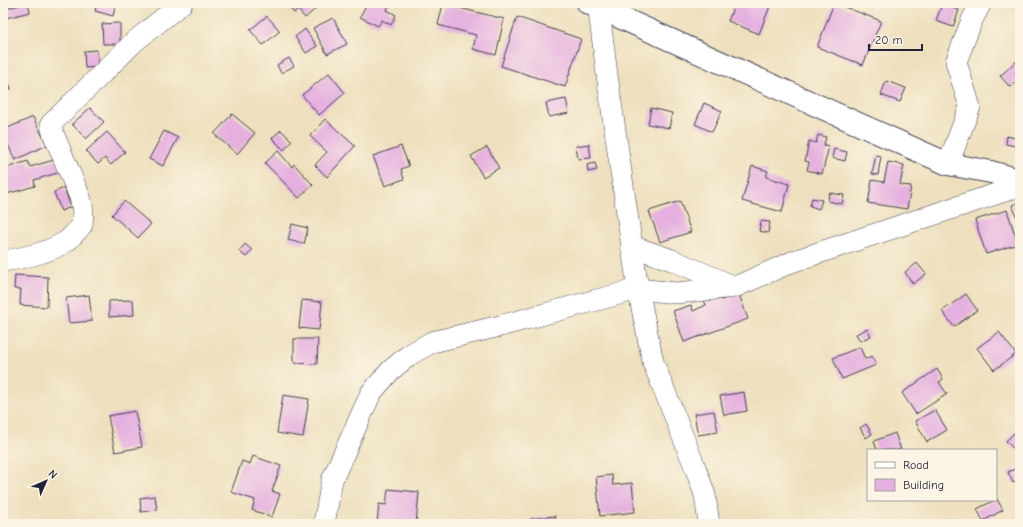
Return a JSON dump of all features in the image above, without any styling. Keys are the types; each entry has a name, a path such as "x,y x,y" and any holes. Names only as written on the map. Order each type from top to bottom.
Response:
{"street":[{"path":"3,261 46,252 68,240 82,225 83,211 80,197 50,124 134,42 182,3"},
{"path":"948,164 970,107 956,62 972,20 981,3"},
{"path":"595,5 948,164 991,172 1020,180"},
{"path":"595,5 607,75 631,246 653,362 705,495 709,524"},
{"path":"324,524 332,480 371,393 390,371 409,355 432,342 500,326 638,289 676,293 735,287 794,262 1020,186"},
{"path":"631,246 672,260 735,287"}],"building":[{"path":"28,3 30,12 6,18 4,9"},
{"path":"97,3 116,3 113,16 95,11"},
{"path":"285,3 322,3 305,18 298,10 294,13"},
{"path":"367,3 390,3 387,10 396,15 391,25 382,20 378,26 360,17"},
{"path":"735,3 764,3 770,6 759,34 728,21"},
{"path":"834,3 881,21 863,65 817,47"},
{"path":"443,4 504,19 496,55 473,49 476,35 438,25"},
{"path":"942,4 959,10 953,27 936,21"},
{"path":"267,16 280,31 263,45 250,30"},
{"path":"517,17 581,39 565,87 501,66"},
{"path":"333,18 347,44 327,54 313,28"},
{"path":"120,23 120,44 103,44 102,24"},
{"path":"305,29 317,46 306,53 295,37"},
{"path":"97,50 98,67 85,68 84,51"},
{"path":"289,58 294,66 281,73 277,65"},
{"path":"1019,59 1020,68 1015,73 1019,79 1010,87 1000,76"},
{"path":"5,73 11,89 3,92 3,74"},
{"path":"329,73 345,93 319,115 302,95"},
{"path":"886,81 906,88 900,102 881,95"},
{"path":"566,99 569,113 549,117 546,103"},
{"path":"704,103 722,111 712,132 695,124"},
{"path":"90,108 104,122 86,139 72,124"},
{"path":"651,108 672,113 669,128 648,124"},
{"path":"232,114 255,133 237,154 214,134"},
{"path":"33,117 47,145 15,160 3,134 3,130"},
{"path":"325,119 355,146 327,177 315,165 327,152 310,136"},
{"path":"281,130 292,141 284,150 272,138"},
{"path":"164,131 178,138 163,166 149,159"},
{"path":"107,132 125,152 111,165 105,158 98,164 86,151"},
{"path":"818,135 826,137 824,145 829,146 822,174 807,170 809,162 805,161 809,141 816,143"},
{"path":"1007,136 1016,138 1015,146 1006,144"},
{"path":"589,144 591,158 578,159 576,146"},
{"path":"401,146 409,166 401,169 404,179 385,186 373,156"},
{"path":"487,147 499,168 483,177 471,156"},
{"path":"834,149 847,152 845,161 832,158"},
{"path":"278,151 292,167 294,164 313,185 299,198 265,163"},
{"path":"876,155 881,156 878,175 872,174"},
{"path":"57,159 61,172 34,180 35,186 3,195 3,169 28,161 30,167"},
{"path":"888,162 904,165 900,185 911,186 907,209 868,203 872,180 884,182"},
{"path":"595,163 597,170 588,172 587,165"},
{"path":"752,166 768,171 766,177 789,184 782,212 742,201"},
{"path":"64,188 71,207 61,211 54,192"},
{"path":"829,193 844,195 842,204 828,201"},
{"path":"812,198 822,200 819,209 810,206"},
{"path":"124,201 151,224 138,238 112,215"},
{"path":"680,201 691,232 660,242 649,211"},
{"path":"1020,202 1020,219 1018,220 1012,205"},
{"path":"1007,210 1018,244 986,254 975,220"},
{"path":"761,221 770,222 768,233 759,231"},
{"path":"292,224 308,228 304,244 288,240"},
{"path":"245,244 252,250 246,257 239,251"},
{"path":"917,263 926,274 913,284 905,272"},
{"path":"15,275 48,277 47,307 20,305 21,289 14,289"},
{"path":"739,294 748,319 684,342 673,311 691,305 693,311 706,305 704,300 719,295 721,300"},
{"path":"966,294 977,310 954,327 942,311"},
{"path":"89,295 92,321 69,323 66,298"},
{"path":"133,300 134,315 109,317 109,301"},
{"path":"302,300 322,302 319,330 299,328"},
{"path":"867,329 871,336 860,341 856,334"},
{"path":"999,332 1016,354 994,370 977,348"},
{"path":"294,339 318,339 317,364 294,363"},
{"path":"860,347 865,359 872,356 876,365 842,379 833,358"},
{"path":"937,369 943,379 939,382 947,394 916,414 902,393"},
{"path":"744,392 747,411 724,415 720,396"},
{"path":"283,395 309,399 303,437 277,433"},
{"path":"935,410 947,430 927,442 915,421"},
{"path":"135,411 142,447 115,452 108,416"},
{"path":"714,411 718,432 698,435 694,414"},
{"path":"866,424 872,434 866,438 860,428"},
{"path":"1020,427 1020,445 1015,450 1006,441"},
{"path":"895,433 901,449 877,449 874,441"},
{"path":"253,456 281,466 272,491 280,494 272,517 252,510 255,500 231,492 242,461 250,464"},
{"path":"1015,469 1020,479 1013,483 1008,472"},
{"path":"612,475 613,485 632,483 635,512 600,516 596,477"},
{"path":"388,489 419,492 416,524 377,523 379,504 386,505"},
{"path":"155,496 157,510 141,512 140,498"},
{"path":"997,499 1003,510 983,521 977,509 993,501 997,501"},
{"path":"555,516 556,524 532,524 531,519"}]}
